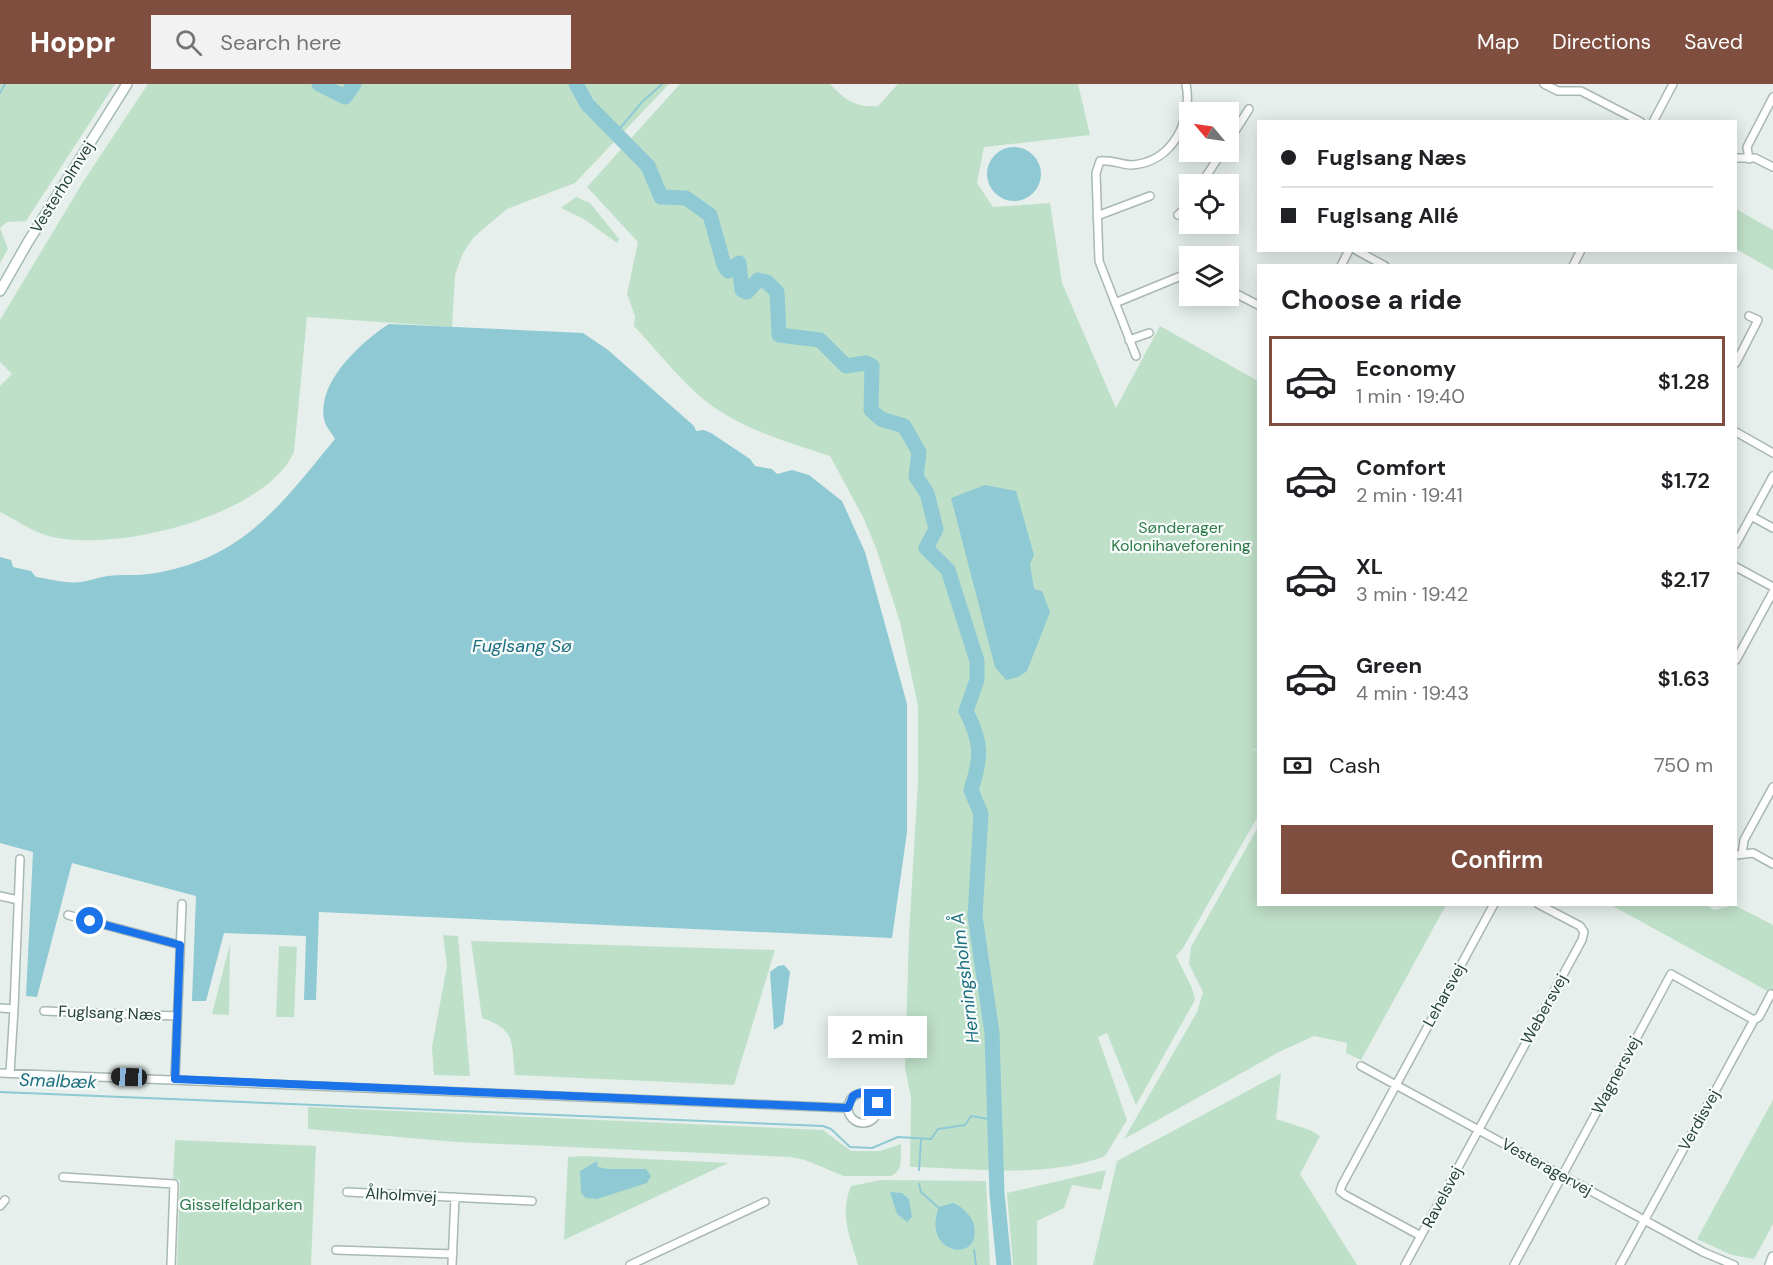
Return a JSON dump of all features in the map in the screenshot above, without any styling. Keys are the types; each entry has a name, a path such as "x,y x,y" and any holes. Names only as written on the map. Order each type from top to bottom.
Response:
{"street":[{"name":"Vesterholmvej","path":"0,291 127,84"},
{"path":"1186,84 1187,102"},
{"path":"1544,84 1558,91 1569,87 1581,91 1637,120"},
{"path":"1654,120 1673,84"},
{"path":"1749,159 1747,147 1773,97"},
{"path":"1239,124 1249,109"},
{"path":"1136,356 1099,261 1096,173 1100,161 1131,165 1155,157 1173,143 1179,133"},
{"path":"1737,158 1755,158 1773,167"},
{"path":"1097,216 1150,196"},
{"path":"1360,252 1381,264"},
{"path":"1115,303 1179,277"},
{"path":"1239,295 1257,304"},
{"path":"1737,361 1758,320 1749,316"},
{"path":"1129,340 1149,333"},
{"path":"1737,433 1773,453"},
{"path":"1738,533 1751,516 1773,476"},
{"path":"1751,516 1773,528"},
{"path":"1737,568 1773,587"},
{"path":"1737,658 1773,592"},
{"path":"1773,787 1738,855 1753,853 1773,864"},
{"path":"10,1073 20,859"},
{"path":"0,896 18,900"},
{"name":"Fuglsang Næs","path":"175,1079 182,904"},
{"name":"Leharsvej","path":"1421,1236 1340,1191 1493,906"},
{"name":"Webersvej","path":"1478,1130 1582,940 1584,932 1580,926 1542,906"},
{"path":"68,915 180,945"},
{"name":"Wagnersvej","path":"1514,1265 1671,974 1754,1020"},
{"name":"Verdisvej","path":"1620,1265 1754,1020 1759,1017 1771,994"},
{"path":"0,1008 14,1009"},
{"name":"Fuglsang Næs","path":"44,1011 177,1016"},
{"name":"Vesteragervej","path":"1361,1066 1703,1252 1734,1265"},
{"path":"0,1073 848,1108"},
{"path":"861,1093 873,1096 878,1107 874,1118 862,1123 850,1117 848,1108 853,1096 861,1093"},
{"name":"Ravelsvej","path":"1405,1265 1478,1130"},
{"path":"63,1177 174,1184 171,1265"},
{"name":"Ålholmvej","path":"347,1192 532,1201"},
{"name":"Ålholmvej","path":"452,1265 455,1197"},
{"path":"630,1265 765,1202"},
{"path":"336,1250 453,1254"},
{"path":"650,1256 653,1265"},
{"path":"1770,1265 1773,1257"}],"green space":[{"path":"0,84 115,84 26,221 7,222 0,228"},
{"path":"148,84 669,84 575,183 507,209 474,237 463,253 455,275 452,327 307,317 294,452 278,475 252,495 219,512 183,525 144,535 107,540 73,540 45,535 0,512 0,386 12,374 0,362 0,320 83,182"},
{"name":"Sønderager Kolonihaveforening","path":"680,84 830,84 851,102 863,106 878,106 898,84 1078,84 1090,135 984,147 977,183 993,207 1050,203 1062,283 1116,408 1160,326 1257,380 1257,750 1252,748 1257,751 1257,818 1183,948 1176,956 1192,988 1195,1000 1136,1105 1107,1033 1098,1037 1127,1120 1105,1156 1058,1168 1034,1170 910,1167 911,1097 905,1068 909,934 918,781 918,706 900,622 876,548 863,517 830,456 766,434 708,403 689,386 634,326 635,316 627,294 638,242 587,187"},
{"path":"576,197 590,203 619,239 617,243 584,219 561,208"},
{"path":"1737,210 1773,230 1773,270 1737,250"},
{"path":"0,228 8,249 0,263"},
{"path":"1257,829 1257,906 1445,906 1361,1060 1346,1053 1347,1043 1314,1036 1279,1052 1124,1139 1197,1012 1203,992 1189,964 1191,947"},
{"path":"1613,906 1708,906 1714,910 1736,906 1773,925 1773,994"},
{"path":"443,935 458,936 470,1076 434,1075 432,1047 447,966"},
{"path":"471,941 775,950 734,1085 515,1075 512,1046 507,1033 501,1027 482,1018"},
{"path":"230,944 229,1015 212,1014"},
{"path":"279,946 297,947 294,1017 276,1017"},
{"path":"1281,1073 1276,1119 1310,1130 1320,1136 1300,1174 1357,1265 1093,1265 1117,1161"},
{"path":"1773,1100 1773,1224 1754,1259 1732,1255 1697,1239"},
{"path":"308,1107 823,1130 851,1151 880,1151 901,1144 900,1167 891,1176 844,1176 805,1160 790,1157 456,1142 308,1129"},
{"name":"Gisselfeldparken","path":"175,1140 316,1146 311,1265 177,1265 180,1180 173,1179"},
{"path":"584,1156 728,1163 564,1240 568,1157"},
{"path":"1106,1170 1101,1190 1072,1185 1064,1208 1037,1221 1037,1265 1013,1265 1007,1193"},
{"path":"881,1180 986,1181 990,1265 858,1265 847,1226 848,1197 851,1186"}],"water":[{"path":"1014,147 1024,149 1033,155 1039,164 1041,174 1039,184 1033,193 1024,199 1014,201 1004,199 995,193 989,184 987,174 989,164 995,155 1004,149"},
{"name":"Fuglsang Sø","path":"389,324 583,333 608,350 694,426 696,431 704,430 711,433 750,459 755,466 772,469 777,474 792,470 809,475 842,501 865,552 907,704 907,832 892,938 319,912 316,1000 304,1000 306,936 224,933 206,1001 192,1001 196,896 72,863 37,997 26,996 33,852 0,843 0,557 11,560 13,567 31,571 36,577 76,582 113,575 149,574 181,567 209,557 234,543 276,508 335,439 324,419 327,391 343,364 354,352"},
{"path":"985,485 1016,491 1034,555 1030,564 1034,589 1042,591 1050,612 1027,671 1018,677 1006,680 995,667 951,498"},
{"path":"784,965 790,972 783,1024 774,1030 770,972"},
{"path":"597,1161 598,1167 646,1169 651,1176 647,1183 597,1199 586,1198 581,1193 580,1171"},
{"path":"890,1192 902,1193 909,1199 912,1217 907,1222 897,1214"},
{"path":"953,1203 966,1212 974,1226 974,1238 969,1246 961,1250 952,1249 944,1244 938,1235 935,1223 939,1207"}],"waterway":[{"path":"0,93 5,84"},
{"name":"Herningsholm Å","path":"319,84 345,97 354,84"},
{"name":"Herningsholm Å","path":"576,84 587,104 648,166 661,197 686,198 710,215 724,265 728,271 739,263 742,290 747,292 758,280 767,282 777,292 779,335 820,340 846,366 866,363 872,366 871,410 881,419 904,426 919,452 916,477 927,493 936,529 926,548 948,570 977,661 977,680 966,711 975,732 979,750 971,790 981,814 975,916 992,1033 997,1194 1004,1265"},
{"path":"616,133 642,102 662,84"},
{"name":"Smalbæk","path":"0,1092 823,1126 831,1129 850,1147 872,1148 898,1137 931,1139 938,1129 965,1125 971,1116 994,1120"},
{"path":"919,1170 921,1140"},
{"path":"919,1184 921,1192 940,1209"},
{"path":"974,1250 976,1265"}],"route":[{"path":"90,921 180,945 175,1079 848,1108 853,1096 865,1093 873,1096 878,1103"}]}
